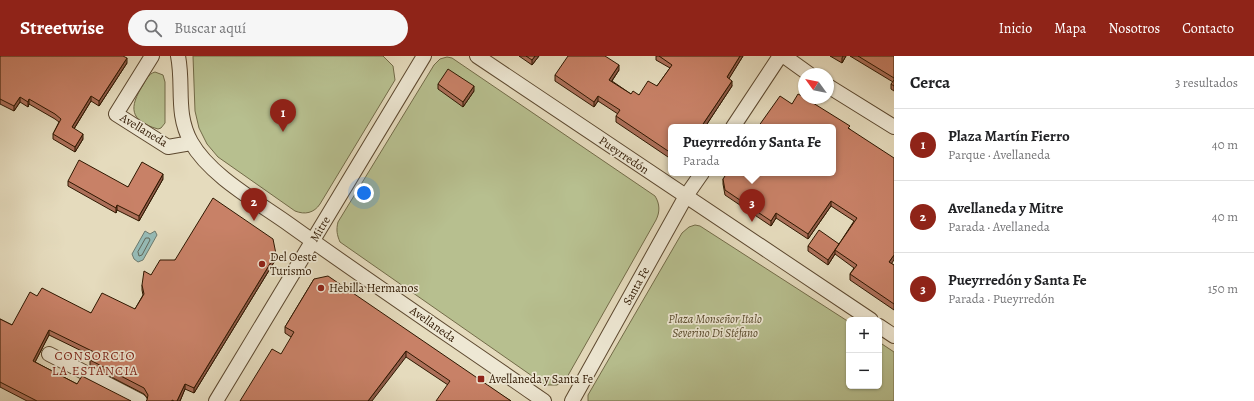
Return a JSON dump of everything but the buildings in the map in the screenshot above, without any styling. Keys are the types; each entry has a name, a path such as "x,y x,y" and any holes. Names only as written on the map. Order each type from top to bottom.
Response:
{"street":[{"name":"Avellaneda","path":"152,56 116,114 168,147 191,143"},
{"name":"Avellaneda","path":"178,56 180,72 180,115 191,143 203,159 217,173 544,401"},
{"name":"Mitre","path":"216,401 424,56"},
{"name":"Pueyrredón","path":"477,56 867,317"},
{"path":"735,124 780,56"},
{"path":"784,56 801,68"},
{"path":"834,90 894,127"},
{"name":"Santa Fe","path":"572,401 686,196 700,176"},
{"path":"882,328 894,336"},
{"path":"49,354 140,401"}],"green space":[{"path":"193,56 383,56 393,66 395,80 318,207 312,211 302,213 295,211 218,157 207,144 199,128 195,111"},
{"path":"447,57 452,58 655,196 658,202 659,211 656,220 566,379 557,385 545,385 340,242 338,237 338,222 434,65 440,59"},
{"path":"155,72 163,75 165,82 165,123 158,129 141,122 134,112 135,100 138,93 146,79"},
{"name":"Plaza Monseñor Italo Severino Di Stéfano","path":"695,225 700,226 846,320 846,389 882,389 882,344 894,352 894,401 588,401 588,395 682,233 689,227"}],"water":[{"path":"145,231 150,234 155,231 157,235 143,260 138,262 134,259 132,254"}],"place":[{"name":"Plaza Martín Fierro","path":"283,132"},
{"name":"Avellaneda y Mitre","path":"254,221"},
{"name":"Pueyrredón y Santa Fe","path":"752,222"},
{"name":"Del Oeste Turismo","path":"262,264"},
{"name":"Hebilla Hermanos","path":"321,288"},
{"name":"Avellaneda y Santa Fe","path":"481,379"}],"district":[{"name":"CONSORCIO LA ESTANCIA","path":"95,362"}]}
